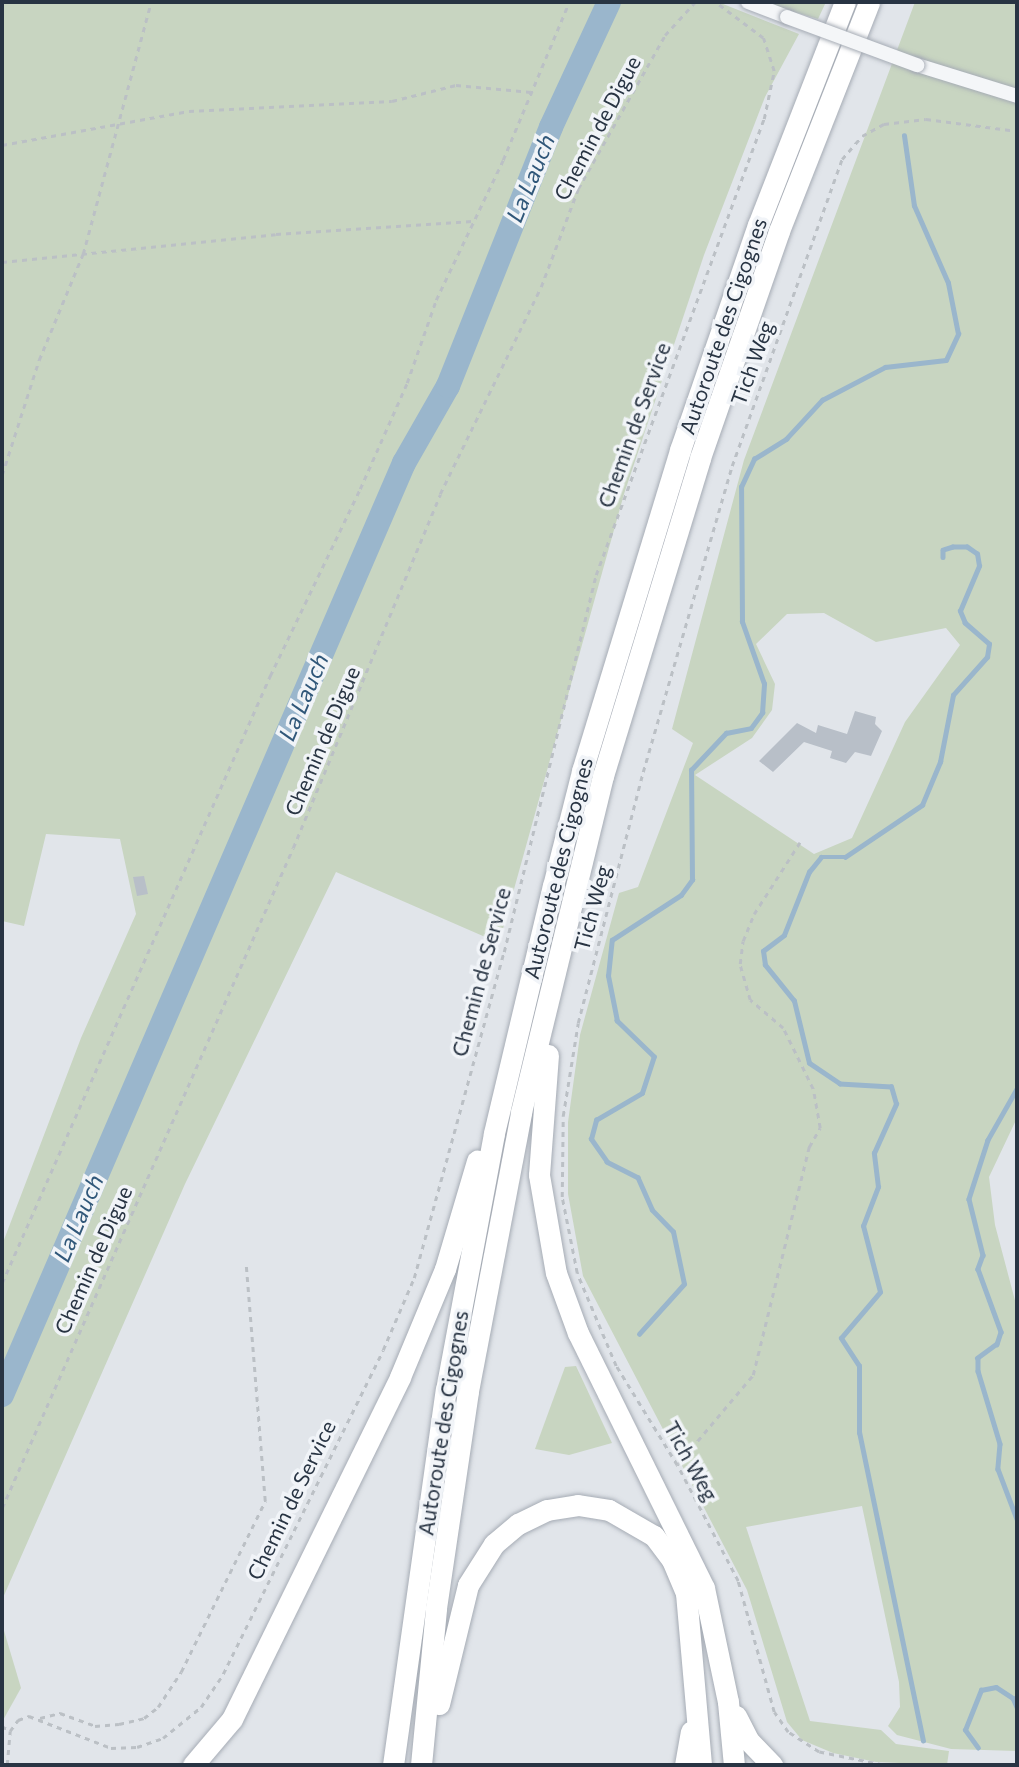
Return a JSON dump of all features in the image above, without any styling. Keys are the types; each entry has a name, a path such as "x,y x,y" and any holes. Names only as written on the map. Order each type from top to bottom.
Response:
{"highway":[{"name":"Autoroute des Cigognes","path":"393,1765 446,1390 494,1133 579,784 635,593 758,225 845,2"},
{"name":"Autoroute des Cigognes","path":"421,1765 436,1608 468,1391 521,1112 603,776 696,470 779,231 869,2"},
{"path":"548,1004 550,1039 539,1175 556,1273 578,1333 704,1588 729,1702 734,1765"},
{"path":"193,1765 232,1719 400,1377 445,1269 481,1146 494,1133"},
{"path":"431,1765 441,1690 468,1585 494,1544 517,1524 547,1510 578,1505 609,1510 654,1536 672,1560 686,1593 701,1765"},
{"path":"685,1765 693,1695"},
{"path":"729,1702 748,1740 772,1765"}],"street":[{"path":"748,2 917,65 1017,96"}],"path":[{"path":"2,475 38,360 83,254 151,2"},
{"path":"2,1283 270,676 366,477 407,383 436,300 569,2"},
{"name":"Chemin de Digue","path":"2,1507 293,848 440,494 541,287 578,189 665,35 695,2"},
{"name":"Chemin de Service","path":"40,1718 111,1748 137,1747 163,1738 201,1707 223,1674 383,1350 414,1278 504,953 596,575 764,119 774,71 763,38 715,2"},
{"path":"2,145 189,111 393,101 456,85 531,92"},
{"name":"Tich Weg","path":"883,1765 818,1752 788,1732 774,1712 737,1581 677,1465 616,1366 577,1273 562,1197 563,1116 578,1023 643,772 732,466 842,159 862,136 884,124 926,119 1017,131"},
{"path":"2,262 276,234 473,221"},
{"path":"677,1465 753,1375 809,1147 820,1128 813,1089 783,1028 750,1000 740,964 743,941 754,914 800,842"},
{"path":"7,1765 10,1731 18,1720 60,1713 95,1726 119,1724 144,1718 158,1707 181,1672 265,1501 246,1266"},
{"path":"2,1726 10,1731"}],"green space":[{"path":"2,2 718,2 799,34 765,97 704,255 624,494 499,943 336,872 185,1184 2,1600 2,1245 81,1038 136,914 120,839 46,834 24,926 2,921"},
{"path":"761,2 826,2 818,19"},
{"path":"915,2 1017,2 1017,1118 989,1177 995,1225 1017,1308 1017,1751 951,1749 897,1735 888,1726 900,1707 899,1682 862,1506 746,1527 810,1721 881,1730 896,1744 949,1751 947,1765 876,1762 833,1753 802,1740 787,1722 747,1590 583,1276 568,1194 568,1122 580,1035 619,893 638,887 693,743 672,729 744,460","holes":["824,613 876,642 946,628 960,645 905,722 852,838 814,854 695,775 752,738 772,710 775,684 756,644 787,614"]},
{"path":"576,1366 612,1443 569,1455 535,1449 565,1367"},
{"path":"2,1624 21,1688 2,1722"}],"building":[{"path":"855,711 876,717 875,724 882,731 871,756 855,752 846,763 830,758 832,751 804,742 773,772 759,761 797,723 816,733 818,725 847,734"},
{"path":"144,876 148,894 137,896 133,877"}],"waterway":[{"name":"La Lauch","path":"2,1395 404,463 448,386 551,127 609,2"},
{"path":"639,1334 684,1284 673,1232 652,1210 638,1178 607,1162 591,1139 596,1120 642,1093 654,1057 617,1021 608,976 612,940 681,895 692,880 691,770 726,733 751,728 762,713 764,684 742,622 741,487 754,459 786,439 822,400 885,367 946,360 958,334 948,283 914,206 904,136"},
{"path":"923,1741 859,1433 859,1366 841,1338 880,1292 863,1226 878,1187 874,1153 896,1104 891,1087 840,1084 809,1063 794,1001 765,965 763,951 784,935 809,872 821,857 845,857 922,805 940,762 953,695 987,657 989,644 965,623 960,611 979,566 977,554 967,547 953,547 943,550 943,557"},
{"path":"1017,1089 988,1140 969,1199 983,1255 978,1269 1001,1332 997,1344 978,1358 978,1371 1000,1444 998,1469 1017,1519"},
{"path":"978,1748 965,1730 981,1690 996,1687 1013,1698 1017,1707"}]}
